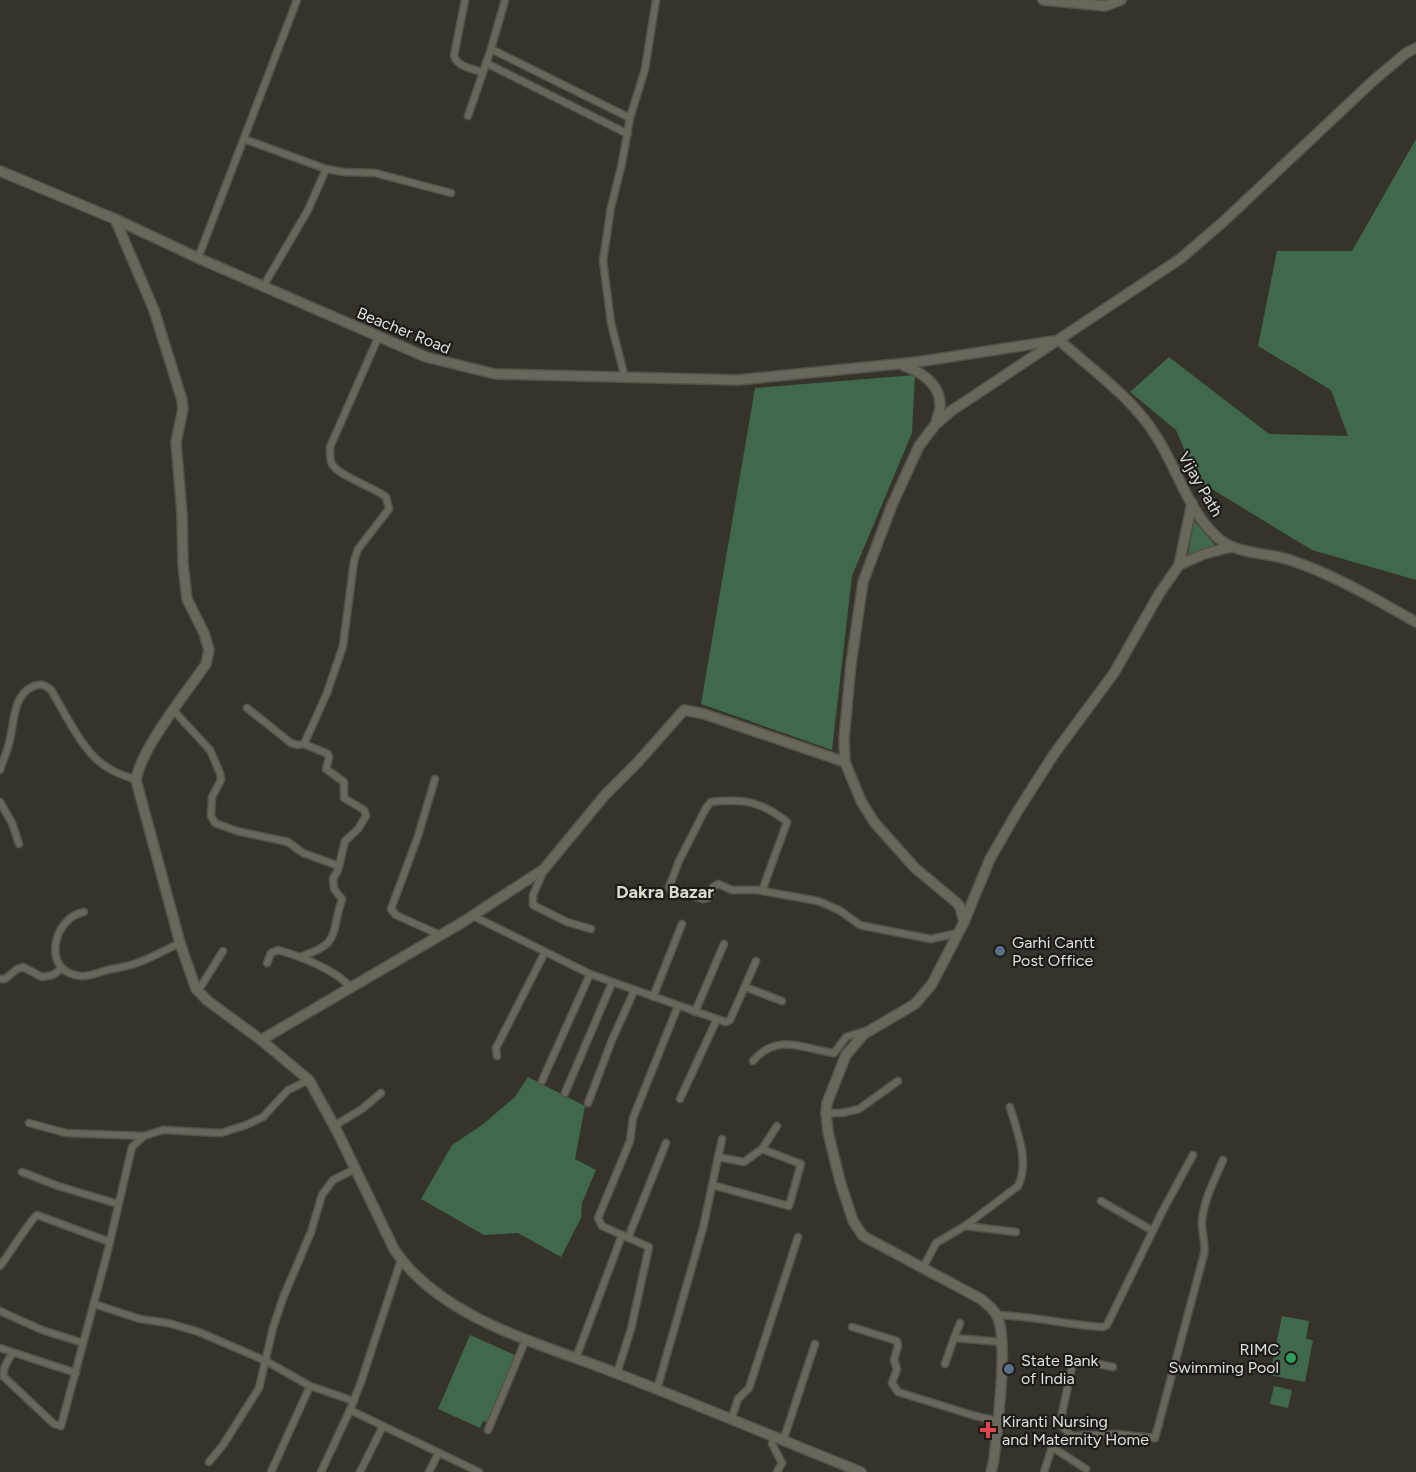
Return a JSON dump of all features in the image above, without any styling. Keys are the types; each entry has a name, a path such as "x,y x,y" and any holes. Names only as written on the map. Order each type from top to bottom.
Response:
{"street":[{"path":"198,258 297,0"},
{"path":"465,0 454,56 456,62 462,66 483,72"},
{"path":"468,116 505,0"},
{"path":"625,378 611,323 603,261 610,207 622,163 630,118 645,69 656,0"},
{"path":"1043,0 1105,6 1121,0"},
{"path":"964,922 957,903 915,868 874,822 861,801 845,762 844,739 850,664 864,582 892,504 919,446 935,425 951,411 1180,260 1374,80 1406,53 1416,48"},
{"path":"491,49 630,118"},
{"path":"486,63 628,134"},
{"path":"244,139 326,169 375,173 451,193"},
{"path":"264,285 308,210 326,169"},
{"name":"Beacher Road","path":"0,171 115,219 378,338 426,357 495,374 738,380 899,364 1059,340"},
{"path":"115,219 154,310 182,400 183,410 176,442 187,599 204,633 209,650 206,664 146,752 138,768 136,780 180,943 188,970 198,991 309,1080 334,1125 393,1249 423,1282 447,1300 525,1339 617,1373 861,1472"},
{"path":"304,744 327,693 343,646 354,561 358,549 389,509 386,497 377,489 335,469 330,461 330,447 378,338"},
{"name":"Vijay Path","path":"1059,340 1137,409 1156,436 1200,517 1216,537 1231,547 1288,559 1340,579 1416,622"},
{"path":"899,364 918,371 930,382 938,395 941,405 935,425"},
{"path":"991,1472 998,1420 1002,1342 1002,1331 997,1316 981,1299 863,1236 857,1230 840,1181 828,1132 827,1103 846,1055 864,1034 915,1004 932,984 959,933 990,859 1017,812 1054,754 1114,674 1179,565 1192,502"},
{"path":"1179,565 1204,554 1231,547"},
{"path":"0,770 10,742 21,695 28,688 39,684 46,685 51,690 94,756 109,769 136,780"},
{"path":"248,708 285,740 298,745 304,744 328,754 326,769 344,782 344,798 361,807 366,813 358,829 345,841 333,884 342,899 335,932 321,949 300,957"},
{"path":"591,929 567,922 533,905 533,895 544,870 605,795 684,710 704,714 845,762"},
{"path":"174,711 210,750 220,773 221,780 212,797 211,816 216,823 237,831 288,842 303,853 339,866"},
{"path":"435,779 418,836 391,909 396,915 440,935"},
{"path":"0,802 12,823 19,844"},
{"path":"762,891 787,822 771,809 752,802 711,802 679,861 669,889 704,899 708,898 713,887 718,884 732,890 762,891 818,901 838,910 861,925 869,927 931,939 959,933"},
{"path":"261,1040 473,916 544,870"},
{"path":"84,912 75,914 65,921 56,939 56,954 61,969 76,975 87,975 135,964 180,943"},
{"path":"473,916 590,974 726,1022 730,1020 756,962"},
{"path":"653,997 682,924"},
{"path":"695,1012 724,944"},
{"path":"267,963 271,953 275,950 300,957 338,976 350,987"},
{"path":"198,991 223,951"},
{"path":"497,1056 496,1048 545,952"},
{"path":"0,979 5,979 23,967 42,977 53,975 61,969"},
{"path":"542,1081 590,974"},
{"path":"564,1093 612,983"},
{"path":"745,987 782,1001"},
{"path":"588,1103 634,991"},
{"path":"617,1373 631,1329 650,1251 645,1244 602,1226 599,1223 599,1215 630,1141 633,1118 678,1006"},
{"path":"680,1099 717,1019"},
{"path":"753,1061 767,1048 782,1044 807,1046 834,1053 846,1037 872,1030"},
{"path":"29,1123 66,1133 144,1136 171,1130 221,1133 263,1117 288,1090 309,1080"},
{"path":"826,1113 842,1113 859,1109 898,1081"},
{"path":"334,1125 362,1109 381,1093"},
{"path":"923,1268 936,1243 965,1226 1004,1198 1018,1186 1022,1179 1020,1144 1010,1107"},
{"path":"718,1157 744,1162 762,1149 777,1126"},
{"path":"13,1353 5,1366 4,1377 58,1426 63,1422 76,1373 130,1153 132,1147 144,1136"},
{"path":"657,1389 703,1228 722,1139"},
{"path":"576,1358 666,1143"},
{"path":"712,1185 789,1206 801,1164 762,1149"},
{"path":"997,1316 1030,1317 1077,1326 1105,1326 1193,1155"},
{"path":"1044,1472 1052,1447 1071,1436 1115,1434 1155,1438 1204,1254 1202,1221 1207,1200 1222,1160"},
{"path":"209,1462 223,1445 256,1394 280,1308 311,1232 322,1195 333,1180 355,1169"},
{"path":"22,1172 58,1186 118,1204"},
{"path":"1101,1202 1153,1231"},
{"path":"0,1266 31,1220 37,1215 110,1242"},
{"path":"965,1226 1016,1232"},
{"path":"731,1420 738,1399 749,1388 798,1237"},
{"path":"321,1472 354,1401 401,1260"},
{"path":"94,1304 199,1332 266,1361 310,1386 354,1401"},
{"path":"0,1311 42,1330 83,1343"},
{"path":"945,1364 960,1323"},
{"path":"852,1327 894,1338 897,1341 894,1360 897,1369 892,1383 898,1392 972,1415 998,1420"},
{"path":"954,1338 1002,1342"},
{"path":"488,1430 525,1339"},
{"path":"783,1441 815,1344"},
{"path":"0,1348 76,1373"},
{"path":"1071,1436 1063,1427 1061,1418 1073,1362 1078,1360 1113,1367"},
{"path":"271,1472 310,1386"},
{"path":"350,1410 467,1469 479,1472"},
{"path":"360,1472 383,1426"},
{"path":"773,1438 772,1444 782,1462 777,1472"},
{"path":"1052,1447 1086,1469"},
{"path":"429,1472 438,1454"}],"green space":[{"path":"1416,139 1416,580 1312,550 1197,480 1176,430 1130,392 1169,357 1269,434 1348,436 1331,390 1258,346 1277,251 1352,251"},
{"path":"915,375 912,433 852,576 832,750 701,704 755,388"},
{"path":"1194,521 1216,546 1188,555"},
{"path":"528,1077 585,1106 575,1159 596,1170 582,1203 581,1218 561,1257 518,1233 484,1235 421,1199 452,1145 482,1125 515,1097"},
{"name":"RIMC Swimming Pool","path":"1282,1316 1309,1321 1306,1339 1313,1340 1305,1382 1270,1375"},
{"path":"470,1335 517,1356 488,1423 483,1421 480,1428 438,1409"},
{"name":"RIMC Swimming Pool","path":"1274,1386 1292,1390 1288,1408 1270,1404"}],"place":[{"name":"Garhi Cantt Post Office","path":"1000,951"},
{"name":"RIMC Swimming Pool","path":"1291,1358"},
{"name":"State Bank of India","path":"1009,1369"},
{"name":"Kiranti Nursing and Maternity Home","path":"988,1430"}],"district":[{"name":"Dakra Bazar","path":"665,892"}]}
